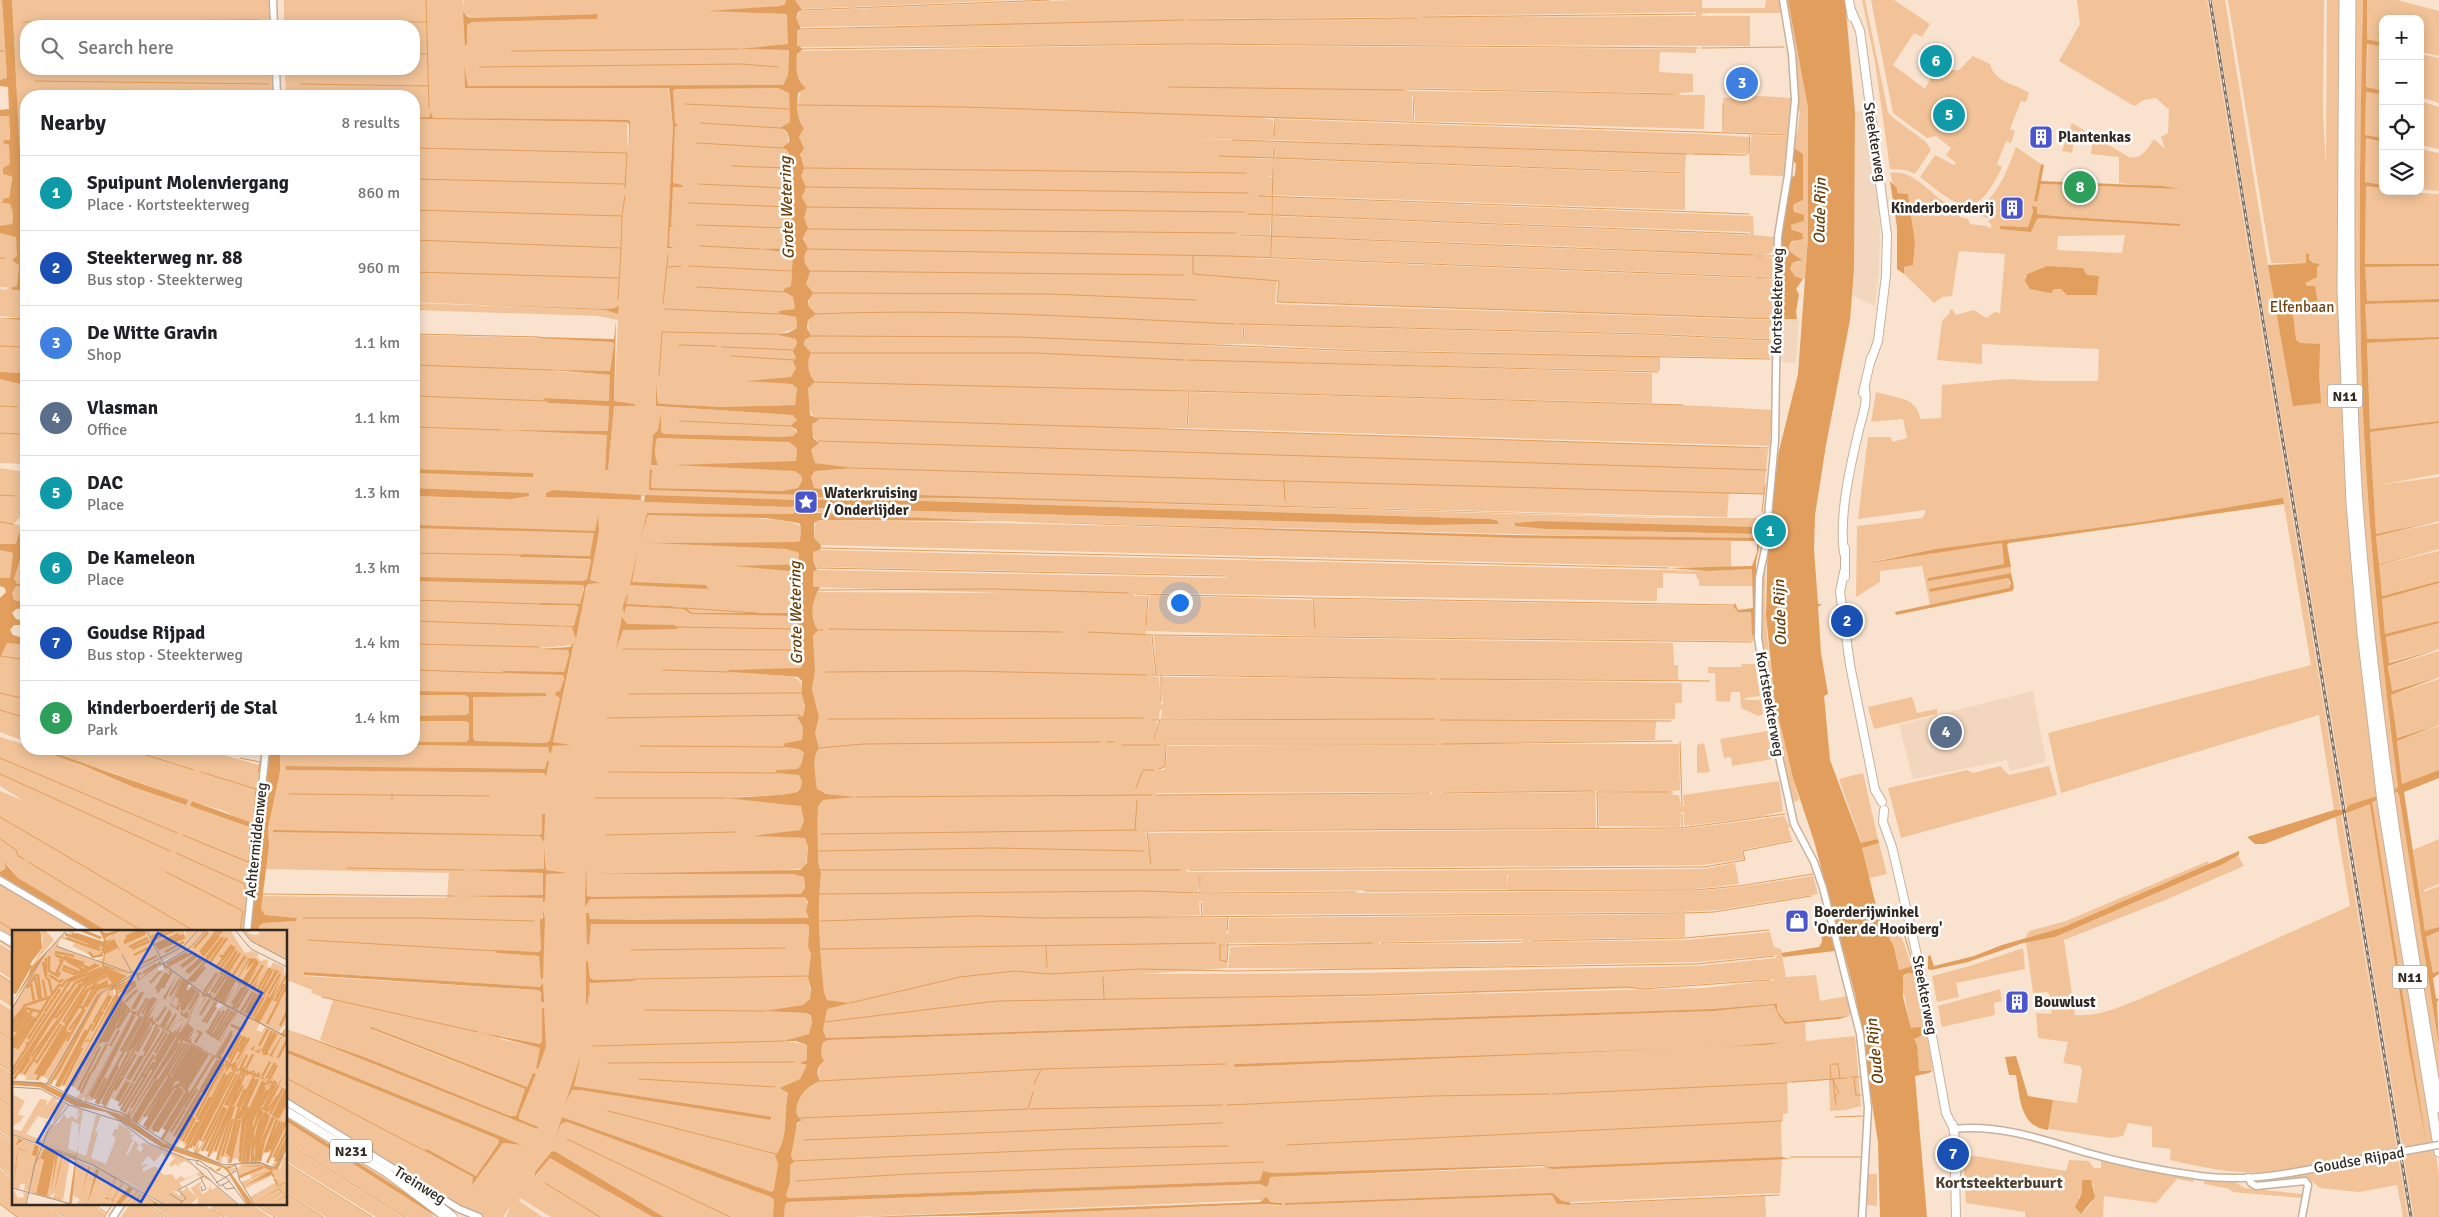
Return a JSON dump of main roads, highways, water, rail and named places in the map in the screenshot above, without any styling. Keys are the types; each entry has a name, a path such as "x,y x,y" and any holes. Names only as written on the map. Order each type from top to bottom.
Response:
{"highway":[{"name":"N11","path":"2344,0 2342,261 2351,503 2362,633 2384,789 2439,1108"},
{"name":"N11","path":"2351,0 2350,283 2354,415 2369,633 2384,789"},
{"name":"N11","path":"2386,801 2439,1152"}],"main road":[{"name":"Steekterweg","path":"1850,4 1853,24 1859,37 1887,235 1886,274 1877,336 1871,350 1844,516 1842,598 1850,666 1875,790 1883,806 1883,822 1919,964 1945,1099 1951,1113 1954,1129 1956,1150 1956,1217"},
{"path":"0,935 12,942"},
{"name":"N231","path":"288,1112 414,1192 446,1217"},
{"name":"N231","path":"414,1192 432,1200 453,1217"}],"water":[{"path":"2,0 12,0 20,149 20,290 12,290 12,287 17,286 19,265 12,260 17,256 16,237 0,233 0,226 12,224 13,216 10,204 2,203 4,198 9,198 12,178 3,174 3,168 10,164 9,145 3,143 4,140 10,140 9,116 0,116 0,110 9,109 8,87 0,86 0,80 7,78"},
{"name":"Grote Wetering","path":"786,0 795,0 802,10 798,12 796,18 801,29 797,31 797,45 803,49 797,54 796,63 798,77 806,88 798,93 797,102 798,116 804,128 799,137 804,149 800,154 804,168 801,176 806,187 802,197 807,207 804,218 808,228 803,238 808,249 804,260 810,271 806,284 813,293 808,301 809,307 816,314 808,320 807,328 811,336 805,340 804,345 811,353 808,368 815,382 808,388 810,415 819,420 812,424 813,438 819,443 811,450 815,463 853,468 815,471 811,477 814,488 885,494 1762,520 964,498 809,497 809,511 816,513 990,521 819,520 814,523 814,538 821,545 820,550 813,552 813,560 817,570 813,572 813,587 820,587 815,597 813,608 813,619 818,630 813,636 815,671 812,689 819,717 815,733 819,748 815,757 817,789 826,794 857,797 823,800 818,806 818,860 821,874 819,902 820,933 824,992 827,1000 850,1003 827,1009 823,1030 826,1038 1712,1009 1773,1004 1777,1004 1777,1011 1786,1022 1849,1016 1839,1019 1785,1024 1777,1013 1774,1005 1714,1011 828,1040 823,1042 821,1052 824,1061 820,1065 818,1076 821,1081 806,1090 798,1104 797,1115 802,1120 797,1123 791,1156 794,1162 790,1165 790,1182 786,1195 788,1198 1256,1181 1260,1180 1263,1171 1272,1173 1543,1165 1547,1167 1782,1157 1790,1159 1552,1169 1542,1166 1270,1177 1266,1187 1260,1184 788,1202 785,1204 784,1217 773,1217 774,1200 771,1197 570,1123 565,1122 561,1124 553,1145 562,1117 772,1192 778,1164 775,1156 784,1133 788,1093 780,1088 800,1079 807,1065 800,1063 807,1060 807,1045 796,1041 784,1041 809,1034 812,1023 811,1016 807,1013 764,1011 803,1005 810,999 811,989 808,978 811,954 808,947 809,926 806,924 591,924 589,944 587,945 586,913 589,913 590,919 809,918 806,911 808,902 805,897 590,899 585,907 586,866 587,896 593,897 801,894 805,888 804,877 793,874 596,874 800,870 807,863 808,847 805,838 753,836 800,830 804,821 801,806 725,798 794,793 801,788 802,781 799,775 777,773 776,770 797,769 801,765 804,753 799,749 783,747 785,743 802,740 803,727 797,717 803,716 805,706 802,695 802,681 798,677 729,672 728,670 801,668 803,664 803,648 801,636 796,629 801,616 691,614 684,609 627,606 622,611 626,594 625,604 686,608 692,613 800,613 802,611 803,594 795,589 802,579 801,572 735,566 798,564 799,553 786,549 650,543 794,542 800,541 801,527 799,523 766,518 648,515 639,544 647,513 791,514 802,511 804,500 802,495 649,490 650,470 652,469 651,488 782,491 798,488 802,481 801,475 794,471 674,465 796,461 797,448 789,442 657,438 655,453 658,465 651,465 653,435 658,430 661,413 661,432 665,434 780,437 793,436 797,432 797,430 790,426 797,420 793,415 656,406 656,383 658,403 664,404 723,407 795,405 797,388 792,384 746,381 791,377 796,368 793,362 796,357 793,352 797,343 796,339 775,334 788,333 797,328 796,317 779,314 779,311 794,309 795,306 793,297 784,292 784,289 791,286 793,253 759,249 789,248 794,243 793,231 786,228 792,221 791,207 795,197 792,192 783,188 789,186 794,175 790,169 786,168 791,164 792,158 786,149 782,148 789,142 789,137 787,132 780,128 790,122 789,93 778,88 676,89 673,91 675,123 678,126 675,127 673,183 682,185 682,187 673,187 671,225 673,226 670,227 669,246 674,248 667,248 673,127 669,88 465,88 464,65 468,86 783,85 788,75 789,50 738,49 788,44 787,14 708,11 780,6 785,4"},
{"name":"Oude Rijn","path":"1788,0 1845,0 1855,112 1854,269 1850,320 1826,445 1815,515 1814,550 1818,604 1822,604 1818,607 1821,653 1828,694 1824,696 1830,760 1861,843 1878,839 1879,843 1862,848 1879,918 1894,947 1899,970 1913,966 1904,931 1916,974 1907,973 1903,976 1903,997 1911,1028 1921,1027 1921,1036 1914,1039 1917,1045 1919,1071 1933,1070 1929,1073 1915,1076 1927,1217 1880,1217 1878,1142 1855,994 1814,841 1793,778 1775,702 1766,616 1768,530 1770,530 1778,455 1798,374 1808,238 1808,108"},
{"path":"2363,0 2367,0 2367,39 2379,42 2379,46 2367,44 2366,87 2379,90 2379,94 2366,92 2365,135 2379,137 2379,141 2366,138 2365,182 2379,184 2379,188 2366,186 2365,264 2439,264 2439,266 2365,267 2367,301 2439,299 2439,302 2365,304 2367,339 2439,337 2439,339 2367,343 2370,429 2439,421 2439,423 2370,432 2376,534 2439,521 2376,536 2379,564 2439,549 2379,565 2382,596 2439,581 2439,583 2382,599 2385,634 2439,621 2439,623 2386,637 2389,663 2439,649 2388,666 2392,691 2439,677 2391,695 2397,738 2439,725 2397,741 2402,784 2439,770 2439,778 2404,792 2425,931 2439,927 2439,931 2426,937 2433,973 2439,971 2439,974 2433,978 2436,998 2439,999 2437,1002 2439,1046 2399,795 2397,792 2372,802 2426,1141 2409,1051 2370,804 2264,844 2255,844 2247,837 2334,810 2346,810 2349,805 2393,791 2398,787 2376,588 2364,438 2360,291"},
{"path":"463,12 468,17 473,18 598,14 597,19 472,22 467,25 467,44 465,46"},
{"path":"431,112 433,118 628,120 630,121 629,150 629,124 627,122 420,119 429,117"},
{"path":"1793,147 1803,154 1803,200 1794,204 1793,208 1795,212 1804,215 1804,221 1791,225 1792,230 1802,233 1803,239 1792,241 1789,246 1790,252 1802,260 1792,263 1790,269 1795,276 1803,279 1796,289 1799,294 1796,312 1797,319 1781,319 1782,224 1791,178 1795,175 1796,164 1794,162"},
{"path":"2041,164 2044,165 2041,181 2163,186 2179,189 2041,184 2037,202 2034,201"},
{"path":"1890,181 1897,188 1897,193 1908,194 1915,243 1913,265 1904,267 1904,274 1897,269 1897,227"},
{"path":"2032,206 2037,207 2037,214 2180,224 2180,226 2041,218 2037,219 2031,232 2000,229 2000,226 2028,227 2033,212"},
{"path":"2306,254 2309,254 2309,259 2313,263 2320,264 2317,267 2317,277 2305,283 2307,286 2315,286 2318,305 2292,307 2296,340 2300,343 2320,344 2319,376 2321,403 2293,406 2268,265 2306,263"},
{"path":"2047,266 2083,268 2087,275 2099,276 2097,295 2067,295 2061,289 2054,289 2051,293 2030,289 2025,281 2027,274"},
{"path":"420,302 606,309 615,308 619,305 618,314 605,310"},
{"path":"0,318 20,318 20,320"},
{"path":"616,320 614,401 634,404 636,406 614,406 608,470 605,470 607,435 501,430 608,431 609,406 549,403 543,398 609,401 610,375 553,370 610,371 614,344 612,342 537,338 614,339"},
{"path":"0,372 20,373 20,384 0,379"},
{"path":"420,469 533,473 533,477 420,473"},
{"path":"420,488 529,493 529,496 512,499 420,496"},
{"path":"553,490 641,495 641,500 546,497 546,493"},
{"path":"645,495 800,500 798,506 788,507 644,502"},
{"path":"2283,498 2284,504 2009,543 2007,545 2011,567 1927,581 1928,578 2004,564 2002,543 1869,563 1935,549 2148,521"},
{"path":"859,499 1490,519 1498,521 1498,524 1426,525 815,508 811,506 811,500"},
{"path":"598,515 599,531 590,580 600,583 588,584 586,587 576,639 572,627 553,627 574,626 579,607 575,605 539,605 542,603 580,604 584,589 583,585 420,581 420,577 583,581 587,579 591,560 589,559 519,557 523,554 590,556 594,533 420,528 420,525 595,531"},
{"path":"993,521 1512,535 1759,538 1760,544 1756,561 1756,635 1752,635 1751,612 1738,612 1733,606 1735,603 1738,610 1753,608 1752,569 1708,571 1668,568 1752,566 1757,552 1757,541 1520,538"},
{"path":"1540,521 1756,527 1755,534 1546,529 1515,526 1515,523"},
{"path":"20,533 20,560 14,579 20,586 16,586 12,593 14,600 20,602 20,609 16,609 12,613 16,619 20,620 20,625 14,625 10,630 13,635 20,637 20,644 7,643 0,658 0,598 6,592 5,588 0,586 0,578 10,578 13,553 0,550 0,544 16,544"},
{"path":"638,548 632,582 706,585 708,589 630,585"},
{"path":"2011,573 2014,588 2012,591 1896,615 1895,612 2009,588 2011,583 2008,578 1930,592 1929,589"},
{"path":"622,617 627,624 674,625 678,629 623,630 616,649"},
{"path":"574,643 553,742 570,745 553,746 550,755 548,747 420,745 420,742 466,742 469,739 469,723 465,721 420,721 420,716 466,715 469,713 469,698 465,695 420,695 420,691 546,693 546,696 473,697 473,738 475,741 546,743 550,740 560,698 555,695 556,692 560,691 564,679 563,675 502,673 503,671 564,672 569,655 568,650 538,649 570,647"},
{"path":"54,755 60,755 188,800 186,805 133,787"},
{"path":"269,755 280,755 280,772 268,828 269,846 261,909 265,915 297,918 296,921 264,923 260,925 258,930 249,930"},
{"path":"547,761 549,761 546,777 544,773 286,770 286,766 545,769"},
{"path":"192,801 252,823 252,828 190,806"},
{"path":"542,814 545,814 544,842 540,836 273,832 273,830 540,835 542,833"},
{"path":"544,847 546,870 567,873 546,874 545,901 543,902 543,898 453,896 543,895 543,873 464,870 544,869"},
{"path":"2239,851 2239,855 2223,864 2055,937 2023,943 1968,962 1931,970 1928,969 1928,956 1930,955 1934,966 1974,956 2002,945 2061,928"},
{"path":"4,862 18,878 105,930 92,930 0,875 0,872 6,868"},
{"path":"543,909 545,919 543,978 541,980 539,956 497,953 495,950 538,952 541,950 540,920 543,918"},
{"path":"1829,926 1835,951 1783,957 1781,953 1819,947 1822,942 1821,930"},
{"path":"586,961 588,962 590,978 594,980 636,979 633,981 589,983 588,1003 586,1004"},
{"path":"304,972 540,987 543,983 544,1002 541,1002 539,990 304,975"},
{"path":"542,1008 544,1008 546,1047 538,1069 536,1068 540,1048 478,1032 540,1044 542,1041"},
{"path":"370,1028 527,1087 533,1073 536,1074 519,1119 538,1127 537,1129 288,1030 364,1057 510,1116 516,1116 525,1089"},
{"path":"1784,1042 1765,1045 1722,1047"},
{"path":"1705,1047 1235,1067 1234,1064"},
{"path":"288,1050 522,1145 503,1143 472,1185 473,1177 423,1150 427,1149 476,1176 499,1142 498,1139 288,1053"},
{"path":"581,1054 574,1086 755,1114 771,1117 771,1120 580,1090 572,1090 565,1104"},
{"path":"2016,1056 2028,1096 2053,1100 2048,1130 2039,1128 2032,1123 2023,1110 2016,1075 2009,1075 2005,1057"},
{"path":"288,1118 428,1207 437,1217 288,1122"},
{"path":"552,1151 664,1217 653,1217 550,1158 535,1176 535,1172"},
{"path":"2091,1180 2095,1197 2081,1214 2075,1207 2082,1193 2082,1181"},
{"path":"1553,1193 1562,1201 1570,1202 1570,1205 1557,1204 1552,1195 1285,1205 1285,1203"},
{"path":"1266,1197 1271,1202 1282,1203 1282,1205 1262,1204 1014,1214 865,1217 1260,1202"}],"waterway":[{"path":"426,0 429,107"},
{"path":"802,10 1050,0"},
{"path":"1423,17 1695,14"},
{"path":"1188,20 1417,18"},
{"path":"801,29 1183,20"},
{"path":"420,22 427,22"},
{"path":"803,49 1186,44 1697,48"},
{"path":"1701,48 1784,47"},
{"path":"512,51 738,49"},
{"path":"420,54 428,54"},
{"path":"480,67 742,64 778,67"},
{"path":"35,81 269,84"},
{"path":"301,84 428,86"},
{"path":"1169,87 1403,90"},
{"path":"1409,89 1673,94"},
{"path":"1413,121 1414,97"},
{"path":"685,104 790,109"},
{"path":"1723,104 1723,131"},
{"path":"798,105 965,107 1788,135"},
{"path":"1274,136 1275,119"},
{"path":"701,123 780,128"},
{"path":"1694,154 1745,155 1749,152 1750,135"},
{"path":"1232,140 1686,154"},
{"path":"697,143 782,148"},
{"path":"420,148 627,153 625,188"},
{"path":"1273,158 1274,150"},
{"path":"1219,156 1684,173"},
{"name":"Grote Wetering","path":"732,166 786,168"},
{"path":"1271,257 1273,167"},
{"path":"804,168 1246,173"},
{"path":"420,179 625,184"},
{"name":"Grote Wetering","path":"699,184 783,188"},
{"path":"806,187 1248,193"},
{"path":"622,215 625,196"},
{"path":"1259,196 1749,214"},
{"name":"Grote Wetering","path":"689,203 791,207"},
{"path":"807,207 1244,212"},
{"path":"420,210 622,216 621,247"},
{"path":"1248,214 1749,234"},
{"name":"Grote Wetering","path":"697,225 786,228"},
{"path":"808,229 1235,233"},
{"path":"1240,235 1752,255"},
{"path":"420,240 621,248 618,299"},
{"path":"700,246 759,249"},
{"path":"808,249 1230,256 1751,277"},
{"path":"663,303 668,255"},
{"path":"1193,255 1193,274 1279,281 1277,302 1773,319"},
{"path":"1757,256 1774,256"},
{"path":"0,258 5,258"},
{"path":"667,267 681,266"},
{"path":"689,266 791,271"},
{"path":"810,271 1183,275"},
{"path":"420,272 618,278"},
{"path":"1756,278 1775,278"},
{"path":"697,287 784,292"},
{"path":"813,293 1049,294 1196,300"},
{"path":"665,309 779,314"},
{"path":"816,314 868,312 973,313 1235,324"},
{"path":"1239,324 1646,334 1770,340"},
{"path":"1243,343 1244,325"},
{"path":"659,375 662,332 775,334"},
{"path":"420,334 539,337"},
{"path":"811,336 1019,337 1362,351 1770,359"},
{"path":"679,345 716,346"},
{"path":"0,346 20,347"},
{"path":"722,347 795,350"},
{"path":"811,353 1035,353 1184,360"},
{"path":"731,356 794,360"},
{"path":"1188,360 1658,372"},
{"path":"420,365 553,370"},
{"path":"815,382 1188,391"},
{"path":"1187,428 1189,391 1683,405"},
{"path":"420,396 546,401"},
{"path":"0,406 17,407"},
{"path":"814,418 1769,448"},
{"path":"680,421 790,426"},
{"path":"420,427 501,430"},
{"path":"0,433 19,434"},
{"path":"818,441 1766,470"},
{"path":"852,468 1284,481 1285,501"},
{"path":"1284,481 1764,494"},
{"path":"1762,512 1765,485"},
{"path":"0,495 15,496"},
{"path":"0,522 13,524"},
{"path":"819,548 1668,568"},
{"path":"420,553 521,555"},
{"path":"817,568 1226,576"},
{"path":"818,590 995,589 1128,593"},
{"path":"1136,594 1312,598"},
{"path":"624,613 628,595"},
{"path":"1146,625 1148,596"},
{"path":"1315,628 1313,598 1733,605"},
{"path":"420,600 541,604"},
{"path":"634,605 648,606"},
{"path":"659,606 673,607"},
{"path":"684,608 757,613"},
{"path":"420,621 558,626"},
{"name":"Grote Wetering","path":"676,627 796,629"},
{"path":"829,629 1061,632"},
{"path":"818,630 823,630"},
{"path":"1087,632 1152,635 1751,642"},
{"path":"1152,636 1156,674"},
{"path":"420,644 539,647"},
{"name":"Grote Wetering","path":"623,649 802,650"},
{"path":"1,656 20,659"},
{"path":"420,670 502,673"},
{"path":"663,670 729,672"},
{"path":"826,672 965,671 1146,675"},
{"path":"1152,675 1435,679"},
{"path":"1161,676 1161,702"},
{"path":"1440,679 1709,681"},
{"path":"0,693 20,698"},
{"path":"629,694 803,693"},
{"path":"0,710 20,716"},
{"path":"607,718 800,715"},
{"path":"828,719 1143,718"},
{"path":"1152,720 1434,719"},
{"path":"1154,738 1160,720"},
{"path":"1440,720 1671,721"},
{"path":"1443,744 1672,741"},
{"path":"819,748 863,744 1100,742"},
{"path":"1107,742 1114,742"},
{"path":"1680,742 1682,805"},
{"path":"1165,744 1436,744"},
{"path":"1122,745 1159,745"},
{"path":"1159,769 1165,767 1166,745"},
{"path":"640,746 784,747"},
{"path":"146,755 194,770"},
{"path":"0,758 177,833"},
{"path":"240,758 260,762 258,772"},
{"path":"1136,788 1143,770 1154,770"},
{"path":"201,772 256,789 254,813"},
{"path":"609,772 777,773"},
{"path":"0,774 170,851"},
{"path":"1441,793 1592,791"},
{"path":"1598,828 1597,792 1668,792"},
{"path":"1156,795 1430,793"},
{"path":"289,794 489,796"},
{"path":"392,794 392,800"},
{"path":"857,797 1151,795"},
{"path":"595,798 725,798"},
{"path":"1135,830 1137,801"},
{"path":"1682,814 1682,827"},
{"path":"1142,831 1682,828 1785,814"},
{"path":"0,817 192,930"},
{"path":"248,870 252,828"},
{"path":"821,834 1137,830"},
{"path":"606,835 735,832"},
{"path":"1147,832 1151,864"},
{"path":"183,835 248,862"},
{"path":"0,839 16,850 18,856 24,859"},
{"path":"1189,870 1704,867 1745,860 1743,851 1792,841"},
{"path":"818,851 994,848 1144,851"},
{"path":"176,853 245,884 245,893"},
{"path":"28,862 140,930"},
{"path":"347,868 464,870"},
{"path":"818,870 1180,870"},
{"path":"166,872 243,911 240,930"},
{"path":"1365,891 1695,890 1739,886 1813,874"},
{"path":"1509,876 1509,890"},
{"path":"819,894 1144,891 1200,893 1200,877"},
{"path":"1200,893 1356,892"},
{"path":"262,894 453,896"},
{"path":"821,921 977,916 1043,918 1685,913 1714,912 1811,896"},
{"path":"1201,903 1202,916"},
{"path":"1227,931 1228,917"},
{"path":"303,918 534,921"},
{"path":"0,922 12,930"},
{"path":"1531,941 1685,938 1769,930"},
{"path":"308,940 496,951"},
{"path":"0,941 12,949"},
{"path":"1381,943 1521,941"},
{"path":"1228,942 1228,945 1220,945 1220,960 1227,962 1228,945 1372,943"},
{"path":"821,949 1215,943"},
{"path":"1046,947 1047,967"},
{"path":"631,950 785,948"},
{"path":"850,1003 960,977 1015,971 1048,974 1141,969 1231,971 1697,964 1774,956"},
{"path":"0,975 12,983"},
{"path":"634,979 808,976"},
{"path":"1103,977 1104,998"},
{"path":"825,1022 997,1001 1373,995 1627,987 1642,989 1770,980"},
{"path":"589,985 589,996"},
{"path":"322,997 478,1032"},
{"path":"645,1010 764,1011"},
{"path":"0,1032 12,1041"},
{"path":"593,1046 784,1041"},
{"path":"608,1063 794,1062"},
{"path":"0,1064 12,1073"},
{"path":"1042,1069 1226,1064"},
{"path":"1831,1079 1830,1066 1833,1064 1838,1064 1840,1078"},
{"path":"821,1081 1041,1069 1034,1084"},
{"name":"Oude Rijn","path":"1851,1077 1860,1077"},
{"path":"1854,1077 1856,1095 1861,1095"},
{"path":"1792,1082 1847,1078"},
{"path":"288,1079 423,1150"},
{"path":"639,1079 775,1087"},
{"path":"1833,1079 1836,1105"},
{"path":"1833,1080 1839,1093 1834,1097"},
{"path":"1553,1094 1787,1083"},
{"path":"799,1118 1028,1109 1033,1092"},
{"path":"1227,1105 1431,1096 1549,1094"},
{"path":"0,1098 12,1107"},
{"path":"1030,1109 1222,1105"},
{"path":"608,1111 776,1154"},
{"path":"1835,1117 1864,1116"},
{"path":"1287,1145 1781,1121"},
{"path":"804,1140 1222,1123"},
{"path":"0,1133 12,1142"},
{"path":"567,1139 730,1217"},
{"path":"288,1143 404,1217"},
{"path":"792,1161 1073,1149 1228,1146"},
{"path":"1790,1157 1862,1157 1859,1199"},
{"path":"796,1181 908,1174 1263,1162"},
{"path":"288,1164 372,1217"},
{"path":"0,1167 12,1176"},
{"path":"545,1183 600,1217"},
{"path":"288,1194 323,1217"},
{"path":"1570,1204 1779,1195"},
{"path":"0,1204 17,1217"},
{"path":"48,1204 65,1217"},
{"path":"94,1204 106,1213"},
{"path":"104,1217 112,1204"},
{"path":"148,1204 167,1217"},
{"path":"255,1204 275,1217"},
{"path":"211,1209 224,1217"}],"railway":[{"path":"2210,0 2411,1217"}],"place":[{"name":"De Kameleon","path":"1936,61"},
{"name":"De Witte Gravin","path":"1742,83"},
{"name":"DAC","path":"1949,115"},
{"name":"Plantenkas","path":"2041,137"},
{"name":"kinderboerderij de Stal","path":"2080,187"},
{"name":"Kinderboerderij","path":"2012,208"},
{"name":"Waterkruising / Onderlijder","path":"806,502"},
{"name":"Spuipunt Molenviergang","path":"1770,531"},
{"name":"Steekterweg nr. 88","path":"1847,621"},
{"name":"Vlasman","path":"1946,732"},
{"name":"Boerderijwinkel 'Onder de Hooiberg'","path":"1797,921"},
{"name":"Bouwlust","path":"2017,1002"},
{"name":"Goudse Rijpad","path":"1953,1154"}],"district":[{"name":"Kortsteekterbuurt","path":"1999,1182"}],"park label":[{"name":"Elfenbaan","path":"2302,307"}]}
